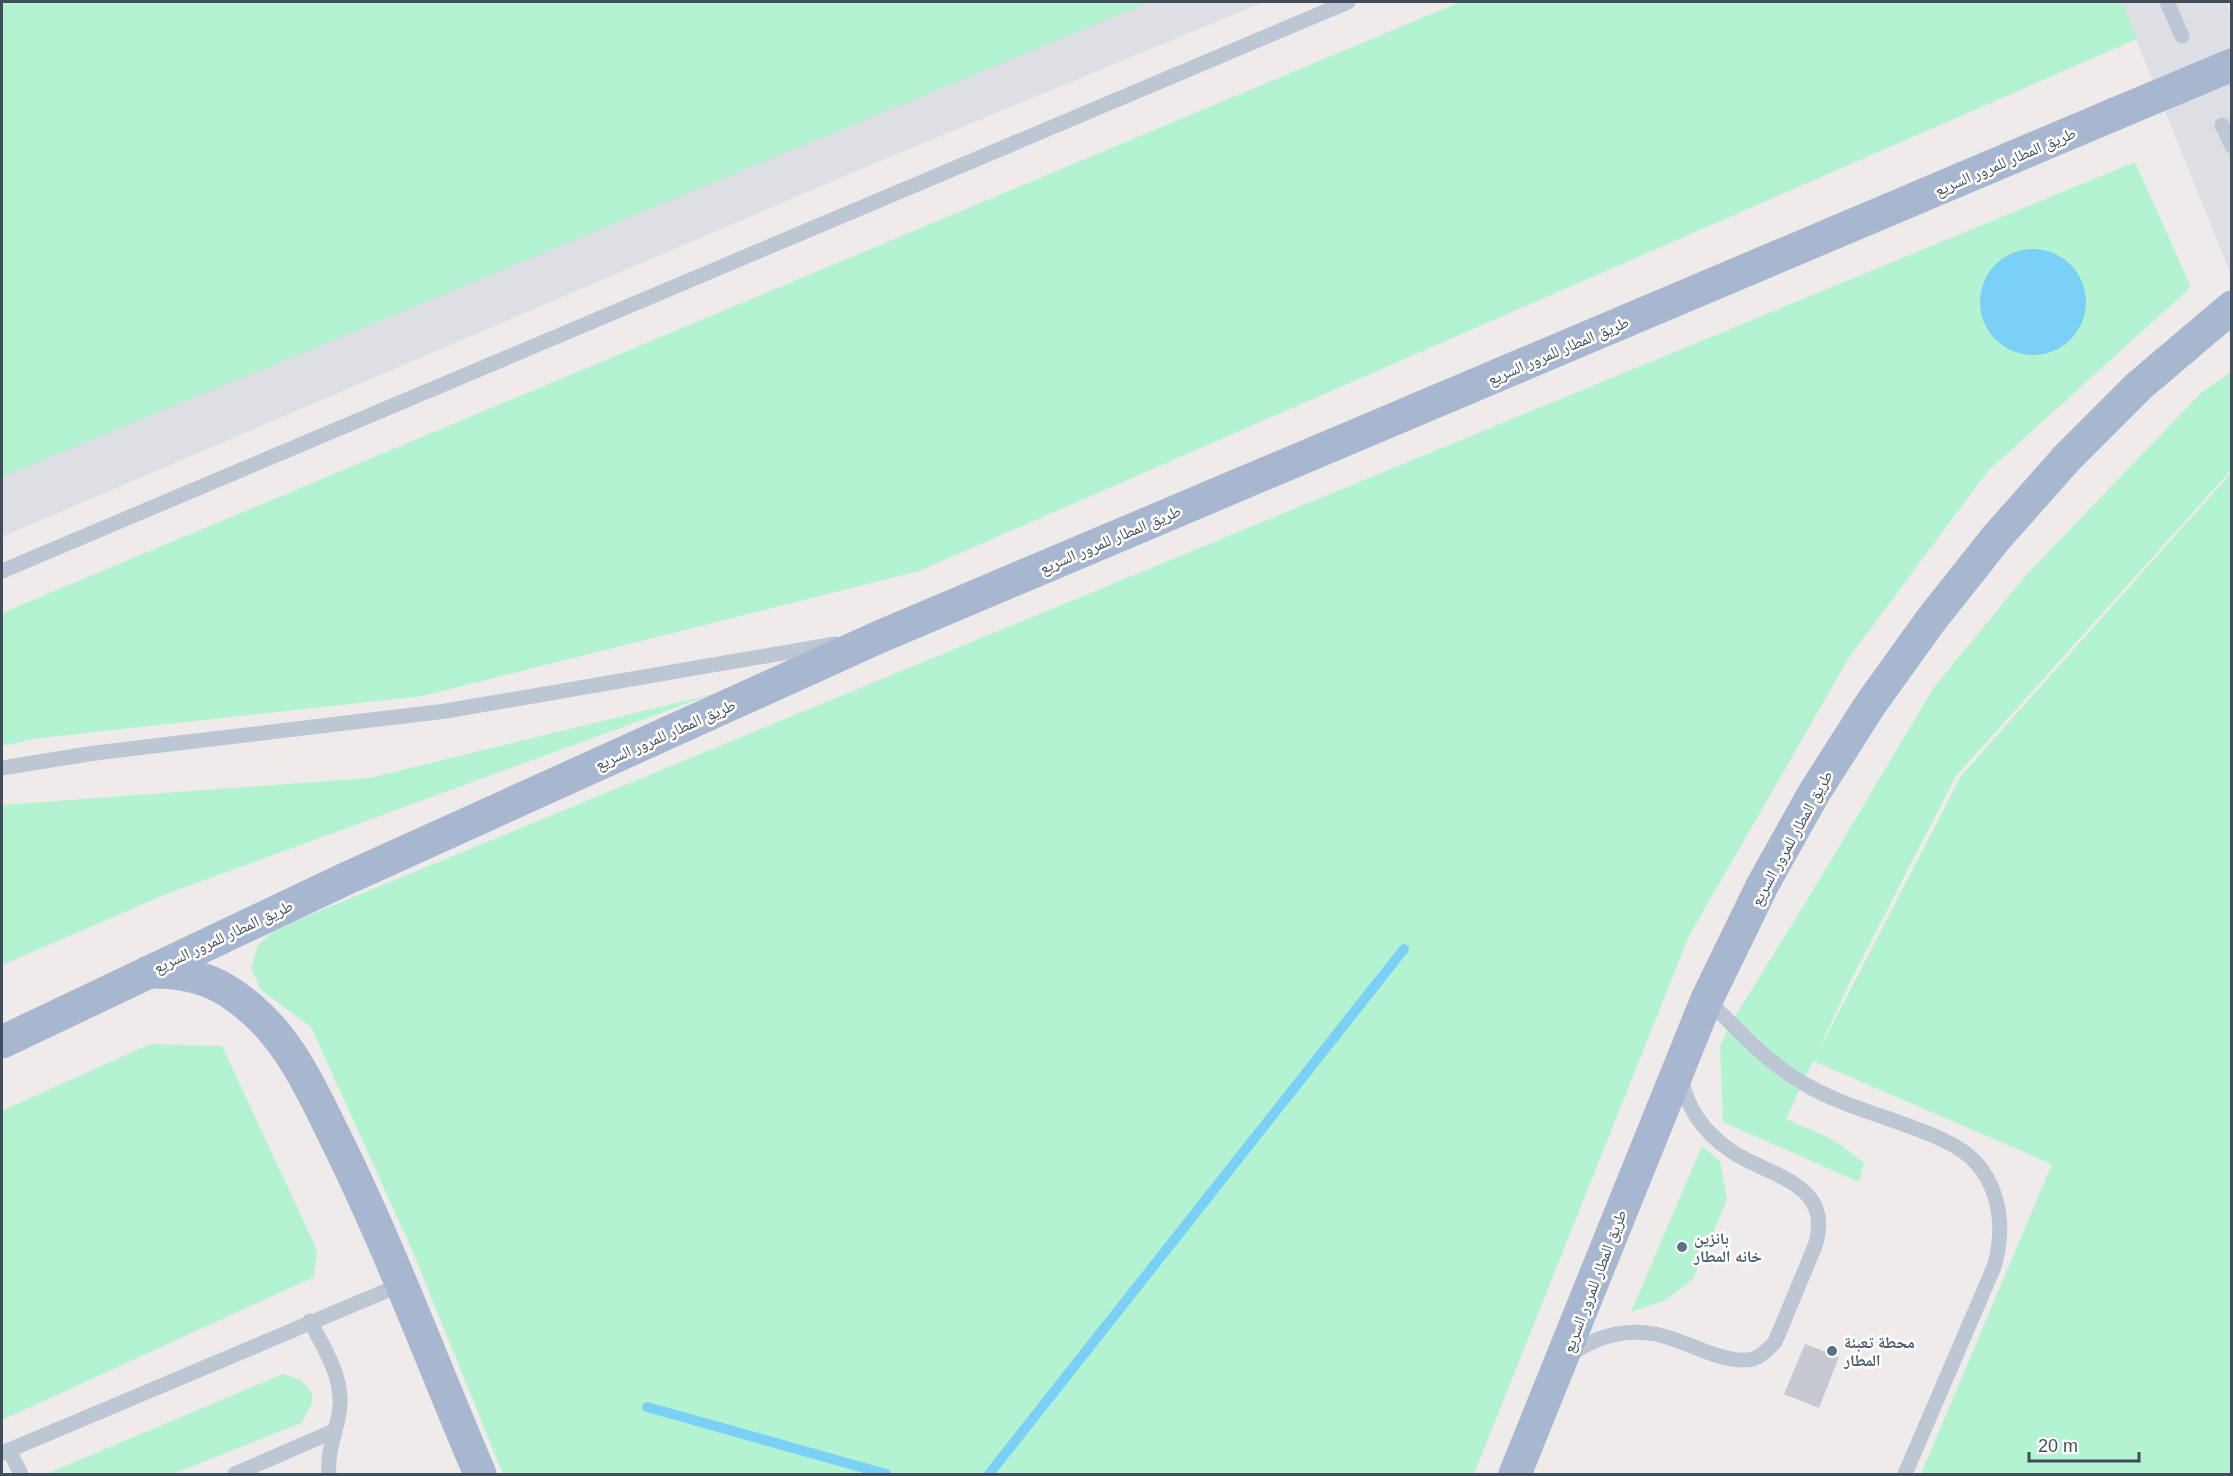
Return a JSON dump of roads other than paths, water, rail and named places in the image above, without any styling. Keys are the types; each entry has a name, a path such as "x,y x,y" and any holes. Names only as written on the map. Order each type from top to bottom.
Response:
{"main road":[{"name":"طريق المطار للمرور السريع","path":"2,1042 146,972 879,636 2232,65"},
{"name":"طريق المطار للمرور السريع","path":"1515,1474 1707,999 1763,884 1814,793 1870,705 1931,620 1996,538 2066,459 2140,385 2221,316"},
{"path":"146,972 190,974 213,983 234,996 258,1016 279,1039 296,1064 335,1138 480,1474"}],"lane":[{"path":"2,571 1348,2"},
{"path":"2167,2 2182,36"},
{"path":"2222,125 2232,146"},
{"path":"2,768 95,753 446,711 879,636"},
{"path":"1707,999 1751,1044 1801,1083 1829,1097 1949,1142 1968,1155 1982,1171 1993,1191 1999,1209 2001,1229 1994,1267 1905,1474"},
{"path":"1563,1360 1579,1348 1596,1340 1615,1334 1635,1332 1673,1339 1729,1358 1742,1360 1755,1358 1766,1352 1775,1342 1815,1246 1819,1233 1819,1219 1808,1194 1798,1185 1733,1152 1701,1124 1682,1086 1679,1064"},
{"path":"21,1474 5,1451 400,1285"},
{"path":"310,1322 336,1374 340,1403 330,1451 329,1474"},
{"path":"235,1474 334,1431"}],"water":[{"path":"2033,249 2053,253 2071,264 2082,282 2086,302 2082,322 2071,340 2053,351 2033,355 2013,351 1995,340 1984,322 1980,302 1984,282 1995,264 2013,253"}],"waterway":[{"path":"989,1474 1404,949"},
{"path":"647,1407 886,1474"}],"place":[{"name":"بانزين خانه المطار","path":"1682,1247"},
{"name":"محطة تعبئة المطار","path":"1832,1351"}]}
